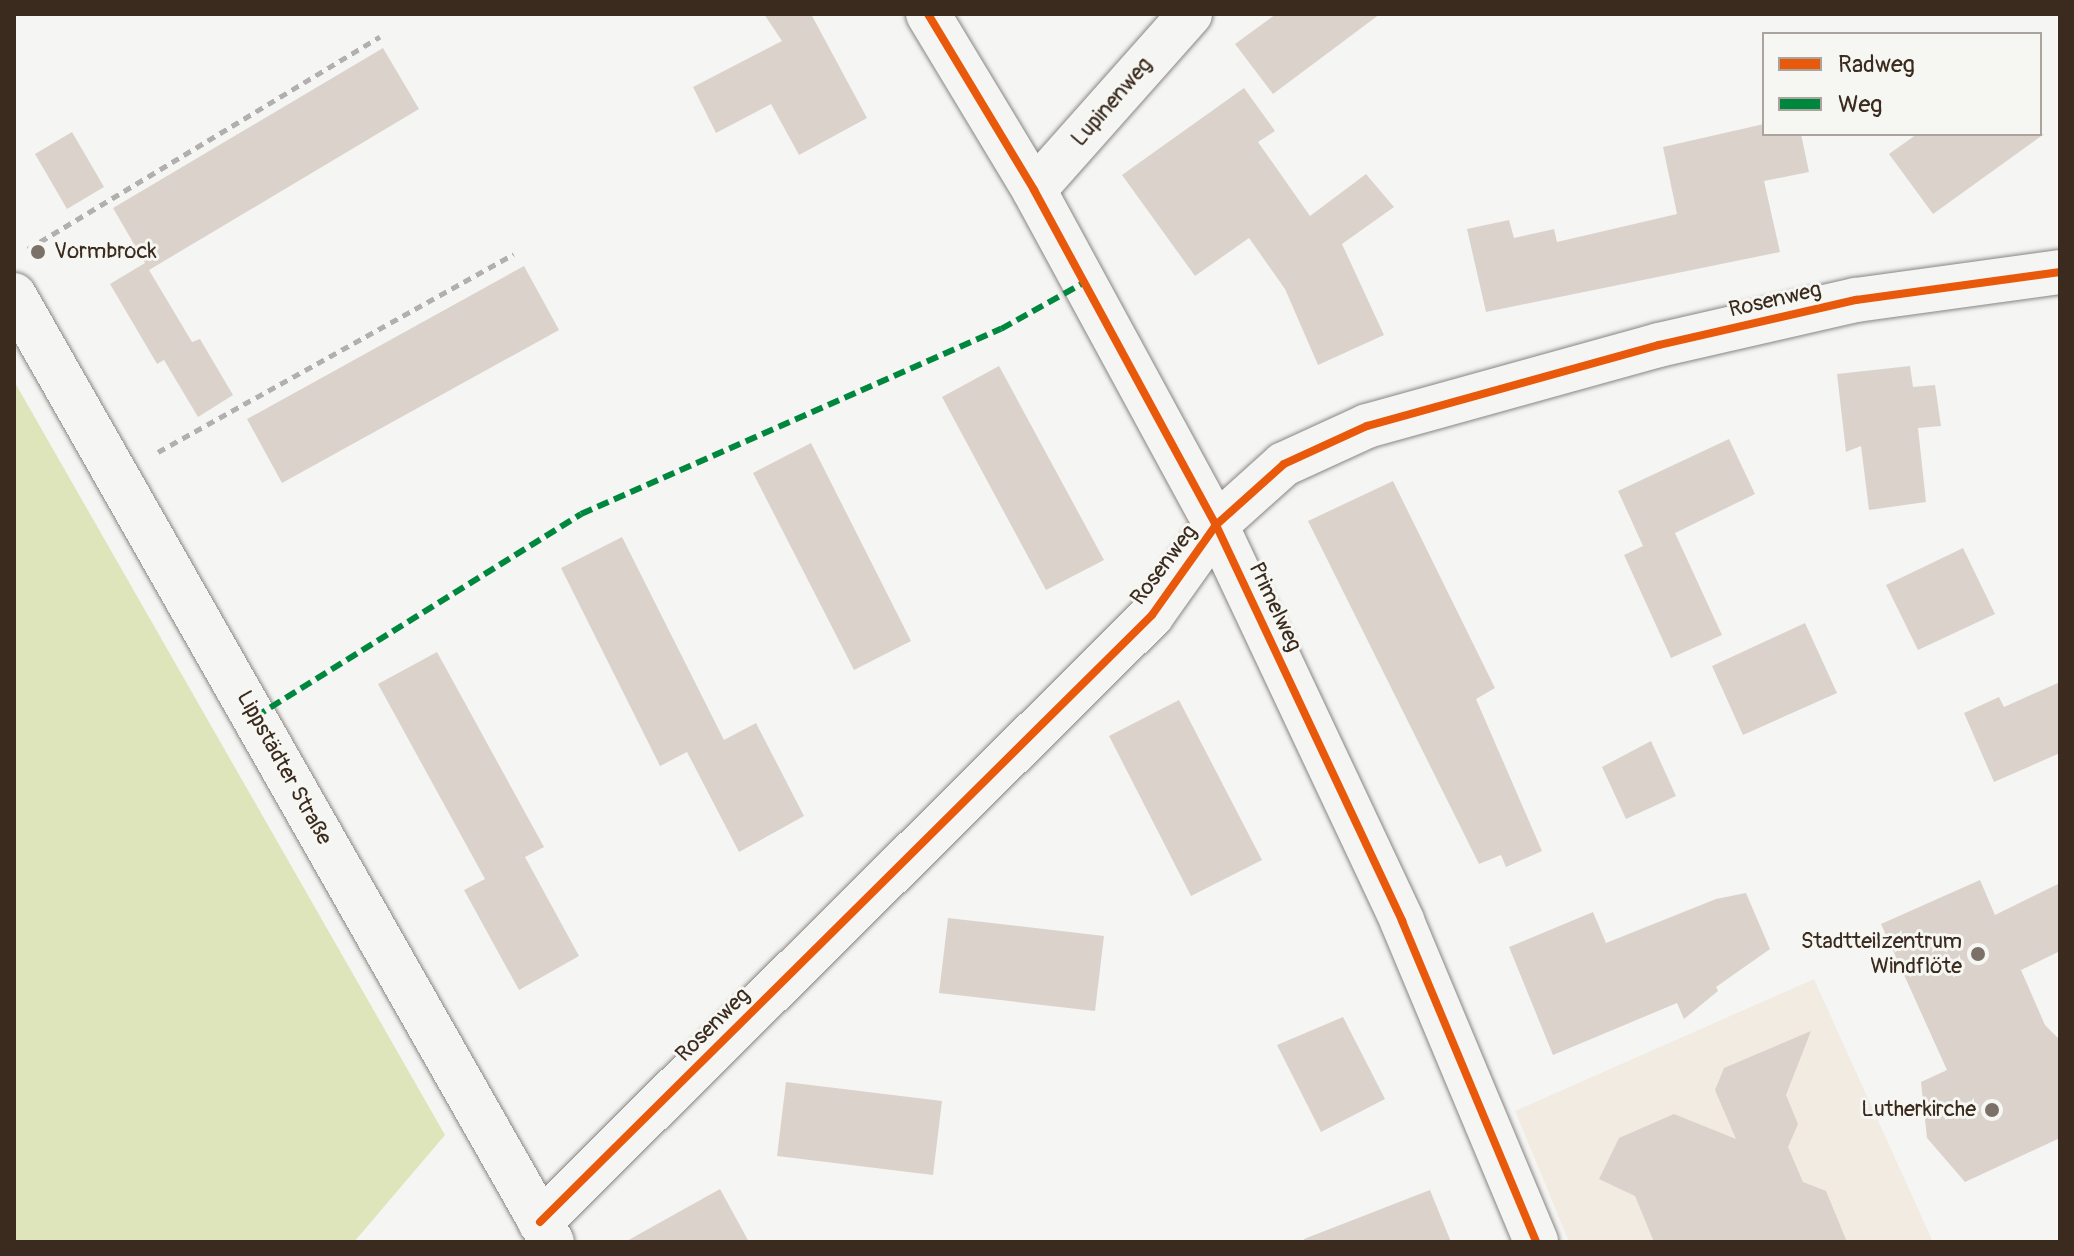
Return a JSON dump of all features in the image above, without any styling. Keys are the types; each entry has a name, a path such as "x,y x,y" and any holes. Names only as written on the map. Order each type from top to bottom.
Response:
{"street":[{"name":"Primelweg","path":"928,14 1034,190 1216,525 1402,921 1536,1242"},
{"name":"Lupinenweg","path":"1034,190 1190,14"},
{"name":"Rosenweg","path":"546,1232 1152,615 1216,525 1284,464 1367,426 1659,345 1856,300 2060,272"},
{"name":"Lippstädter Straße","path":"14,295 546,1232"}],"path":[{"path":"14,258 380,37"},
{"path":"117,475 514,254"}],"shaded area":[{"path":"1814,979 1933,1242 1569,1242 1515,1111"}],"green space":[{"path":"14,381 445,1135 354,1242 14,1242"}],"building":[{"path":"764,14 811,14 867,118 799,155 771,104 716,133 693,87 782,41"},
{"path":"1276,14 1380,14 1273,94 1235,44"},
{"path":"383,48 419,109 149,270 192,342 200,339 233,395 198,417 164,360 157,364 110,284 145,263 113,208"},
{"path":"1244,88 1275,131 1258,142 1310,216 1366,174 1394,207 1342,244 1384,335 1318,365 1285,289 1249,238 1195,276 1122,175"},
{"path":"1762,124 1762,136 1801,136 1809,172 1764,181 1780,252 1486,312 1467,229 1509,220 1514,238 1554,229 1557,242 1677,214 1663,147"},
{"path":"72,132 104,187 67,209 35,154"},
{"path":"1914,136 2041,136 1933,214 1889,154"},
{"path":"524,266 559,330 282,483 247,419"},
{"path":"999,366 1104,560 1046,590 942,397"},
{"path":"1910,366 1913,387 1935,385 1941,426 1918,428 1926,502 1869,510 1861,446 1846,452 1837,374"},
{"path":"1729,439 1755,494 1675,533 1722,635 1671,658 1624,555 1643,546 1618,491"},
{"path":"811,443 911,641 854,670 753,473"},
{"path":"1393,481 1495,688 1476,699 1542,851 1506,867 1501,855 1479,864 1308,521"},
{"path":"622,537 724,740 756,723 804,816 739,852 687,752 660,766 561,568"},
{"path":"1963,548 1995,614 1918,650 1886,585"},
{"path":"1805,623 1837,693 1743,735 1712,666"},
{"path":"437,652 544,847 525,857 579,956 519,990 464,890 485,879 378,684"},
{"path":"2060,682 2060,753 1994,782 1964,713 1999,697 2004,707"},
{"path":"1179,700 1262,860 1191,896 1109,736"},
{"path":"1651,741 1676,796 1626,819 1602,767"},
{"path":"1980,880 1995,915 2060,883 2060,951 2021,970 2045,1025 2060,1040 2060,1138 1965,1182 1927,1138 1921,1082 1947,1070 1881,924"},
{"path":"1746,893 1770,949 1716,987 1718,991 1684,1019 1677,1003 1553,1055 1509,947 1593,912 1606,943 1716,899"},
{"path":"948,918 1104,936 1095,1011 939,993"},
{"path":"1343,1017 1385,1099 1321,1132 1277,1045"},
{"path":"1811,1031 1786,1095 1798,1124 1788,1147 1803,1182 1826,1191 1847,1242 1654,1242 1635,1196 1599,1179 1619,1138 1674,1114 1736,1139 1715,1090 1724,1068"},
{"path":"786,1082 942,1101 933,1175 777,1156"},
{"path":"720,1189 749,1242 625,1242"},
{"path":"1430,1190 1451,1242 1305,1242 1304,1239"}],"marked path":[{"path":"255,717 581,514 1001,329 1085,282"}],"cycle path":[{"path":"928,14 1034,190 1216,525 1402,921 1536,1242"},
{"path":"540,1222 1152,615 1216,525 1284,464 1367,426 1659,345 1856,300 2060,272"}],"place":[{"name":"Vormbrock","path":"38,252"},
{"name":"Stadtteilzentrum Windflöte","path":"1978,954"},
{"name":"Lutherkirche","path":"1992,1110"}]}
